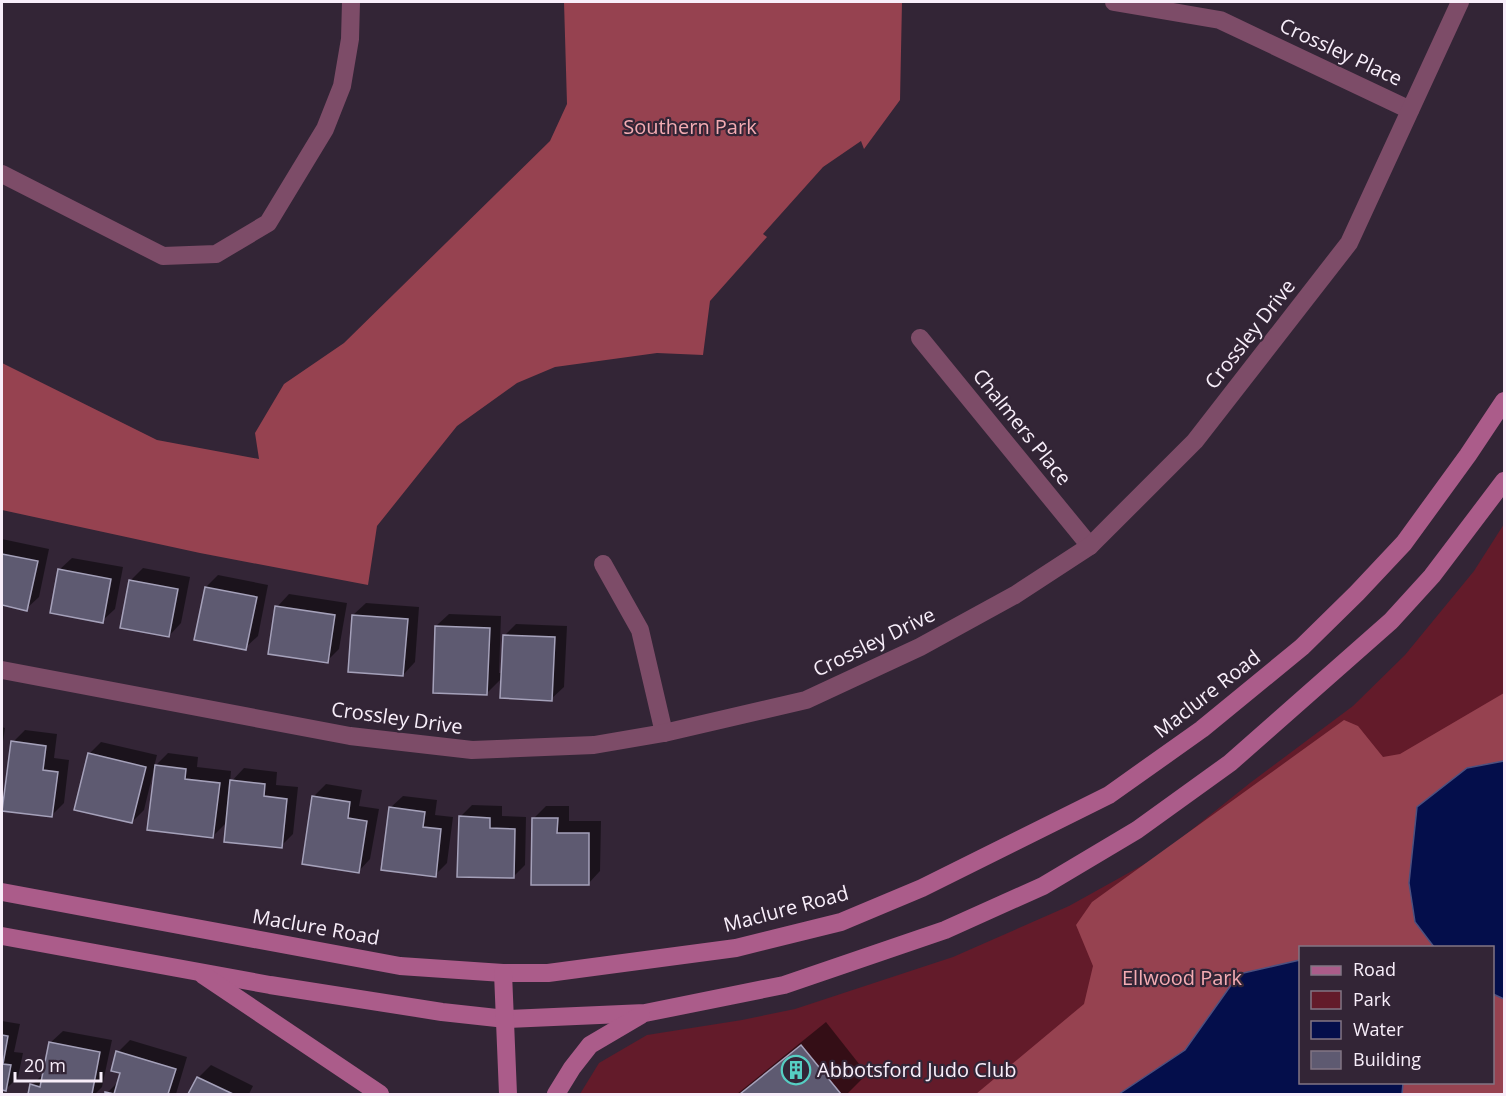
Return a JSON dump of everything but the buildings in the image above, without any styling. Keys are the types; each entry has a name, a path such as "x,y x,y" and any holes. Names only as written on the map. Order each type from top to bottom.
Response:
{"main road":[{"name":"Maclure Road","path":"2,892 400,966 503,973 548,973 736,948 841,922 922,888 1109,795 1202,729 1302,646 1404,543 1462,465 1504,401"},
{"path":"2,936 270,985 396,1005 506,1019 645,1013 784,985 945,930 1043,886 1137,830 1230,763 1390,621 1432,576 1504,482"},
{"path":"196,971 380,1095"},
{"path":"503,973 508,1095"},
{"path":"556,1095 572,1068 590,1045 645,1013"}],"street":[{"path":"2,174 163,256 216,254 268,223 325,129 342,86 350,39 351,2"},
{"name":"Crossley Place","path":"1114,2 1220,20 1410,110"},
{"name":"Crossley Drive","path":"2,670 350,736 472,750 594,745 664,733 806,700 941,636 1015,596 1090,546 1195,441 1349,243 1460,2"},
{"name":"Chalmers Place","path":"920,338 1090,546"},
{"path":"603,564 640,630 664,733"}],"green space":[{"name":"Southern Park","path":"564,2 902,2 900,100 864,149 861,141 823,167 763,234 767,237 710,301 703,355 657,353 555,367 517,383 457,426 377,526 368,585 200,553 2,510 2,363 157,440 259,459 255,433 284,384 344,343 550,141 567,104"},
{"name":"Ellwood Park","path":"1504,524 1504,1094 580,1094 599,1063 647,1035 795,1009 953,957 1069,906 1159,856 1250,783 1353,706 1405,655 1474,571"},
{"path":"1504,693 1504,761 1467,768 1417,807 1409,883 1415,922 1433,946 1299,946 1299,960 1240,974 1185,1050 1119,1094 976,1094 1084,1004 1093,966 1076,925 1092,902 1344,720 1358,726 1383,757 1400,754"},
{"path":"1494,994 1504,999 1504,1094 1402,1094 1403,1084 1494,1084"}],"water":[{"path":"1504,761 1504,999 1494,994 1494,946 1433,946 1415,922 1409,883 1417,807 1467,768"},
{"path":"1299,960 1299,1084 1403,1084 1402,1094 1119,1094 1185,1050 1239,974"}],"place":[{"name":"Abbotsford Judo Club","path":"796,1070"}]}
